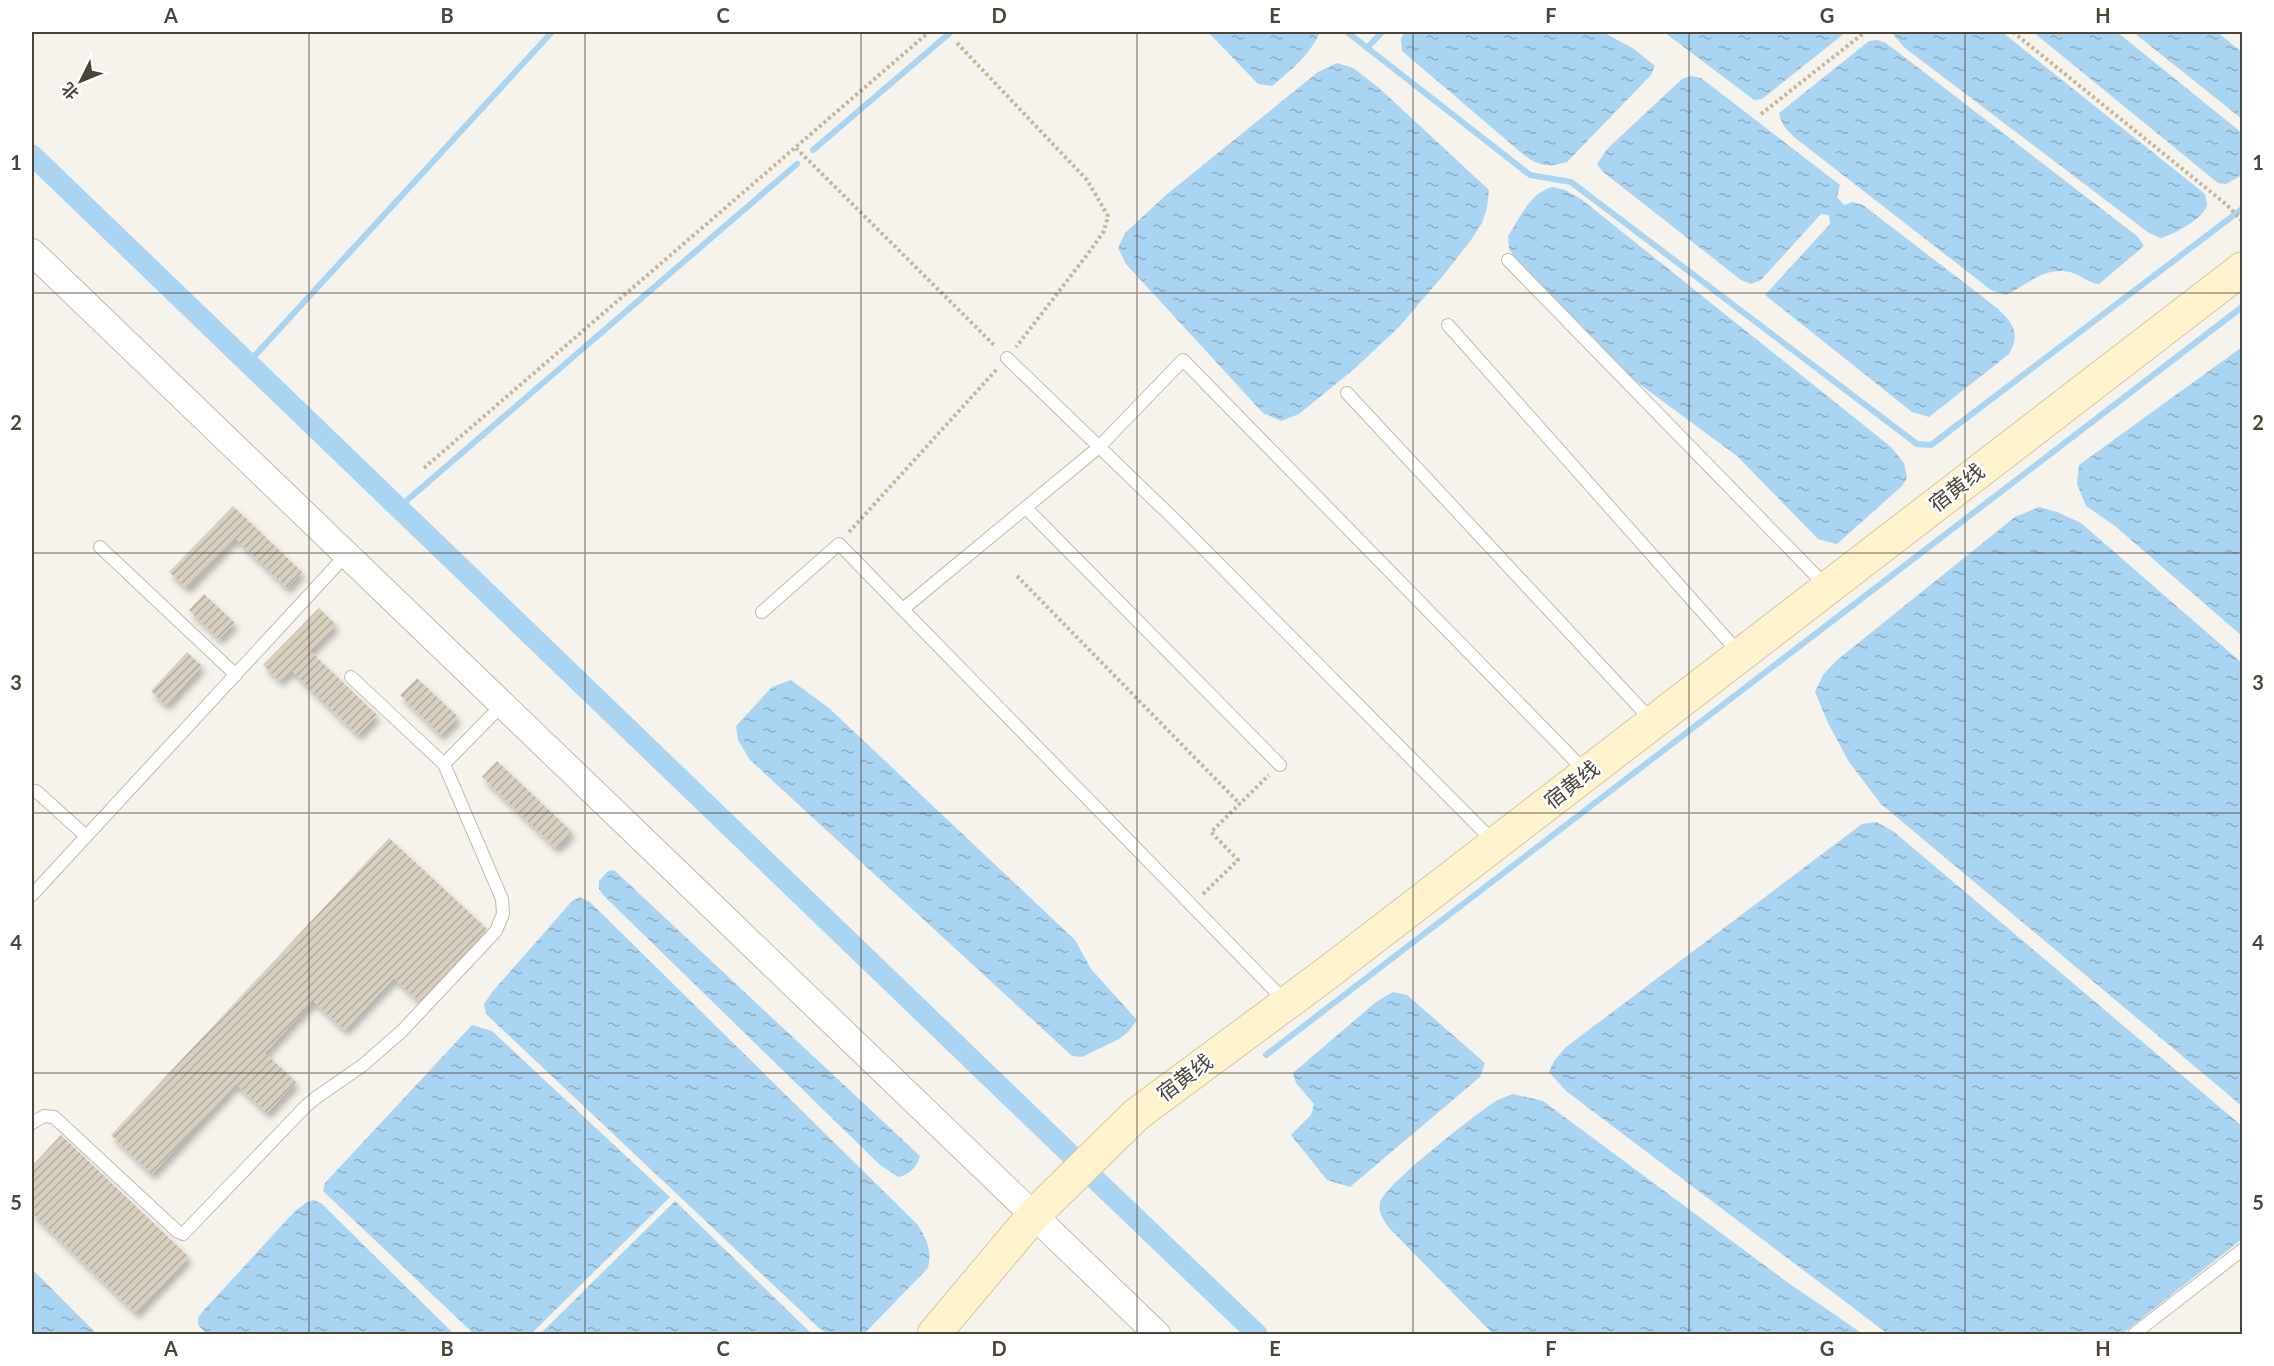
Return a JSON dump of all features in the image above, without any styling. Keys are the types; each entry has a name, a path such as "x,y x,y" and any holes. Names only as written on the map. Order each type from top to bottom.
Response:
{"main road":[{"name":"宿黄线","path":"934,1335 1033,1216 1137,1114 1495,844 2242,269"}],"street":[{"path":"32,252 1157,1335"}],"lane":[{"path":"1508,260 1828,588"},
{"path":"1448,325 1741,655"},
{"path":"1007,358 1185,531 1495,844"},
{"path":"903,609 1099,447 1184,360 1587,773"},
{"path":"1347,393 1653,723"},
{"path":"1026,508 1280,765"},
{"path":"762,612 838,544 1287,1002"},
{"path":"100,547 236,675"},
{"path":"32,895 346,555"},
{"path":"32,1123 44,1116 54,1117 178,1232 183,1234 311,1101 363,1065 402,1031 501,925 502,899 444,764 351,677"},
{"path":"444,764 502,705"},
{"path":"36,791 86,836"},
{"path":"2134,1335 2242,1250"}],"path":[{"path":"424,468 929,32"},
{"path":"1761,114 1865,32"},
{"path":"2013,32 2229,207 2242,221"},
{"path":"838,544 1007,358 1090,251 1104,231 1108,216 1087,180 957,44"},
{"path":"796,148 1007,358"},
{"path":"1017,576 1240,804"},
{"path":"1191,905 1238,860 1211,832 1280,765"}],"water":[{"path":"1208,32 1320,32 1305,55 1272,86 1258,84"},
{"path":"1405,32 1603,32 1634,49 1655,66 1651,75 1567,162 1545,165 1524,155 1402,51 1401,39"},
{"path":"1664,32 1846,32 1762,99 1754,100"},
{"path":"1891,32 2002,32 2205,194 2206,208 2192,222 2173,233 2161,238 2149,233 1905,48"},
{"path":"2033,32 2117,32 2242,133 2242,175 2226,184 2218,183"},
{"path":"2133,32 2217,32 2242,52 2242,119"},
{"path":"1877,40 1886,43 2137,236 2144,246 2099,284 2063,271 2038,277 2006,295 1991,290 1794,137 1781,120 1779,113 1869,41"},
{"path":"1337,63 1353,68 1378,87 1489,190 1487,208 1482,223 1471,240 1399,327 1353,370 1299,414 1281,421 1263,413 1126,264 1118,248 1125,233 1166,195 1318,72"},
{"path":"1691,76 1701,78 1840,185 1837,197 1844,205 1853,202 1863,205 1997,308 2014,329 2013,347 2009,354 1929,417 1912,412 1765,295 1830,224 1829,215 1821,214 1761,280 1751,284 1741,280 1603,172 1597,164 1607,149 1682,79"},
{"path":"1553,187 1565,190 1581,199 1891,447 1904,463 1907,478 1902,486 1837,544 1818,539 1737,456 1634,380 1520,265 1509,249 1508,236 1532,200 1538,194"},
{"path":"2242,347 2242,636 2115,526 2086,506 2077,484 2079,465"},
{"path":"2039,507 2081,523 2242,663 2242,1106 1881,804 1849,762 1828,723 1815,692 1823,675 1837,660 2015,517"},
{"path":"791,680 830,709 1075,940 1091,969 1137,1020 1128,1032 1119,1039 1082,1057 1072,1056 750,760 738,740 736,726 772,687"},
{"path":"1876,822 1893,831 2242,1126 2242,1239 2122,1334 1888,1334 1566,1091 1549,1072 1554,1061 1566,1047 1862,824"},
{"path":"614,870 920,1156 912,1170 898,1177 879,1164 604,896 599,889 599,881 608,871"},
{"path":"580,897 591,903 917,1224 928,1245 928,1268 864,1334 828,1334 819,1328 486,1014 484,1004 493,991 572,901"},
{"path":"1393,992 1407,995 1485,1063 1480,1077 1350,1187 1327,1180 1291,1135 1311,1115 1314,1104 1296,1083 1293,1073 1376,1002"},
{"path":"472,1025 492,1031 670,1197 531,1334 474,1334 323,1191 325,1183"},
{"path":"1513,1094 1543,1101 1787,1282 1863,1334 1493,1334 1389,1228 1382,1217 1380,1203 1396,1182 1432,1150 1486,1108"},
{"path":"314,1200 322,1204 454,1334 207,1334 198,1325 198,1318 203,1311 295,1211"},
{"path":"675,1201 812,1334 540,1334"},
{"path":"32,1269 97,1334 32,1334"}],"building":[{"path":"233,506 302,572 287,588 235,538 187,588 169,572"},
{"path":"204,594 235,623 219,639 189,610"},
{"path":"319,608 336,625 310,651 377,715 358,735 291,670 280,681 263,665"},
{"path":"187,652 202,666 166,705 151,691"},
{"path":"417,678 458,717 441,735 400,695"},
{"path":"497,761 572,832 556,848 482,777"},
{"path":"389,838 487,929 419,1001 394,978 345,1030 313,1001 265,1053 296,1082 267,1113 236,1084 152,1174 111,1135"},
{"path":"61,1135 189,1257 136,1313 32,1213 32,1166"}],"waterway":[{"path":"248,363 552,32"},
{"path":"813,150 951,32"},
{"path":"1347,32 1530,175 1571,182 1917,444 1931,445 2242,209"},
{"path":"1367,48 1382,32"},
{"path":"32,155 1070,1154"},
{"path":"398,508 797,164"},
{"path":"1266,1055 2242,307"},
{"path":"1096,1180 1257,1334"}]}
